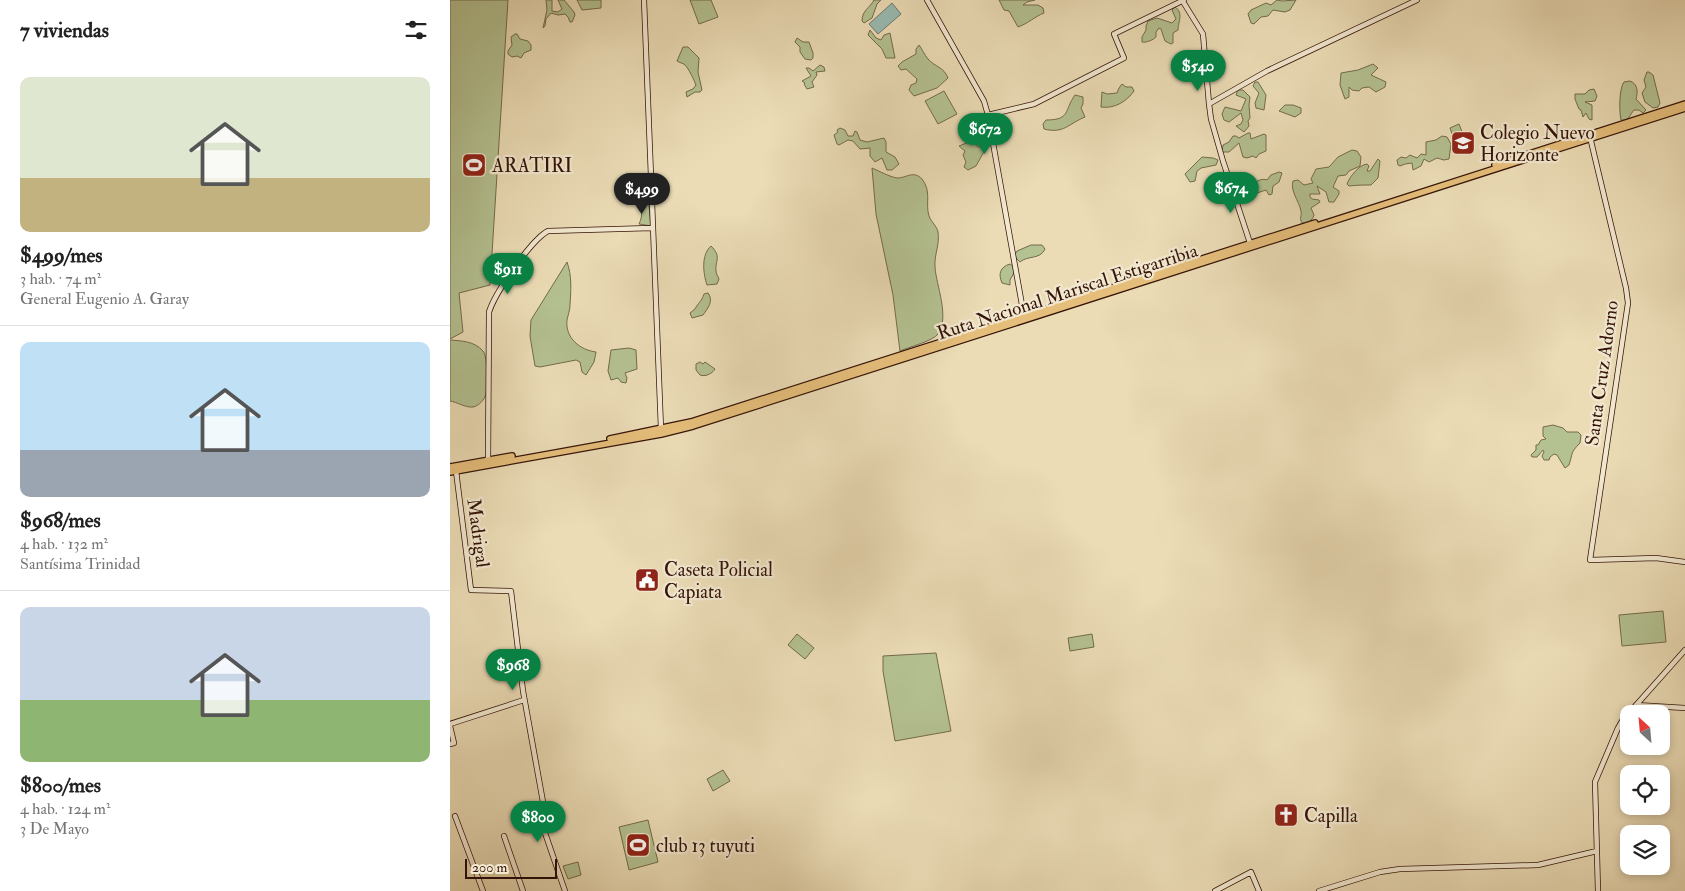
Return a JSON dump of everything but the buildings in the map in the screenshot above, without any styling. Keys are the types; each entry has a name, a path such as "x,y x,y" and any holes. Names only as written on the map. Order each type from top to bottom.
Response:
{"highway":[{"name":"Ruta Nacional Mariscal Estigarribia","path":"450,467 488,463 661,434 693,426 1685,104"},
{"name":"Ruta Nacional Mariscal Estigarribia","path":"1590,136 1685,108"},
{"name":"Ruta Nacional Mariscal Estigarribia","path":"453,472 488,463 691,422 1251,245"}],"street":[{"path":"644,0 661,429"},
{"path":"927,0 984,101 988,114 1024,316"},
{"path":"988,114 1034,104 1124,58 1114,34 1183,0 1203,34 1208,104 1221,154 1251,245"},
{"path":"1208,104 1275,67 1417,0"},
{"name":"Santa Cruz Adorno","path":"1590,136 1628,303 1590,560 1656,558 1685,562"},
{"path":"488,463 489,312 492,302 515,266 542,234 548,231 652,228"},
{"name":"Madrigal","path":"453,472 471,590 511,591 524,700"},
{"path":"1636,705 1685,650"},
{"path":"450,744 454,743 450,725 524,700 543,802 545,835 565,891"},
{"path":"1670,707 1685,708"},
{"path":"1598,891 1596,776 1620,725"},
{"path":"455,816 483,891"},
{"path":"504,836 523,891"},
{"path":"1319,891 1380,872 1400,869 1538,864 1597,851"},
{"path":"1214,891 1252,872 1259,891"}],"green space":[{"name":"ARATIRI","path":"450,0 508,0 490,285 459,293 463,332 450,339"},
{"path":"546,0 552,0 552,11 558,12 562,9 558,0 564,0 574,12 575,15 572,22 570,22 565,14 551,13 546,19 543,28 547,10"},
{"path":"577,0 601,0 601,8 582,10"},
{"path":"690,0 711,0 718,17 699,24"},
{"path":"874,0 881,0 877,4 872,18 864,23 862,21 863,14"},
{"path":"999,0 1035,0 1023,5 1038,5 1043,8 1044,13 1018,27 1009,11 1004,10"},
{"path":"1277,0 1296,0 1290,10 1285,12 1273,10 1268,16 1261,17 1254,24 1251,23 1248,14 1251,10 1266,3 1271,5"},
{"path":"1175,7 1178,9 1180,18 1178,30 1173,33 1173,43 1165,41 1159,28 1155,38 1142,42 1148,21 1157,18 1172,23 1176,19 1172,10"},
{"path":"870,30 876,38 881,40 884,35 890,33 895,58 886,58 882,49 868,35"},
{"path":"515,34 520,39 528,41 531,45 531,50 524,53 521,58 517,56 512,57 508,54 512,45 511,37"},
{"path":"797,38 803,42 809,42 813,53 811,60 805,59 800,52 800,47 795,42"},
{"path":"919,45 928,59 942,69 948,78 937,88 914,96 909,90 911,85 916,83 917,79 906,69 901,70 898,66 916,54 916,49"},
{"path":"683,47 688,47 699,58 698,72 702,90 687,97 686,92 693,89 696,85 687,67 677,61"},
{"path":"1373,64 1378,68 1371,75 1386,82 1385,87 1376,92 1369,87 1362,88 1359,91 1352,90 1349,87 1349,97 1345,99 1340,85 1341,73 1358,70"},
{"path":"820,65 824,67 825,71 816,72 817,75 812,82 814,87 807,89 802,81 811,76 806,68 813,71"},
{"path":"1647,72 1653,75 1660,103 1658,107 1653,108 1645,102 1642,93 1646,87 1644,80"},
{"path":"1630,81 1635,84 1637,89 1636,99 1646,110 1643,113 1639,110 1634,110 1628,119 1621,120 1620,95 1622,85 1624,82"},
{"path":"1255,82 1258,82 1266,95 1264,110 1256,108 1255,103 1259,93 1253,86"},
{"path":"1122,84 1126,87 1132,87 1134,91 1131,95 1124,101 1111,107 1101,107 1102,92 1107,94 1117,93"},
{"path":"1594,89 1597,96 1595,101 1585,102 1592,105 1592,120 1589,119 1586,113 1583,117 1575,99 1575,94 1585,94 1589,90"},
{"path":"1238,90 1243,90 1250,97 1249,126 1244,132 1236,126 1241,124 1243,120 1241,113 1229,122 1224,120 1222,114 1225,107 1241,111 1246,99 1236,95"},
{"path":"944,91 957,114 938,124 925,101"},
{"path":"1075,95 1083,97 1081,108 1085,117 1066,128 1056,130 1044,129 1043,124 1046,120 1060,118 1066,113"},
{"path":"1285,105 1301,108 1301,113 1295,117 1279,111"},
{"path":"1459,124 1466,142 1456,145 1450,128"},
{"path":"840,128 845,130 848,136 853,136 855,131 857,132 860,140 867,142 884,138 886,152 895,157 899,164 892,170 887,170 882,158 875,162 870,156 870,148 860,149 853,141 848,140 839,145 837,144 834,135"},
{"path":"975,131 978,132 977,146 979,147 983,144 986,148 976,166 968,170 964,167 966,162 963,155 965,151 959,146 969,142"},
{"path":"1250,133 1251,139 1266,135 1266,151 1259,154 1256,158 1253,156 1243,157 1239,143 1229,152 1222,152 1223,145 1229,142 1233,136 1239,138"},
{"path":"1442,136 1447,137 1451,144 1449,159 1437,158 1429,162 1424,159 1421,166 1413,170 1412,163 1398,165 1397,160 1401,157 1406,158 1410,155 1417,158 1421,154 1426,155 1426,142 1436,140"},
{"path":"1352,150 1357,151 1361,157 1360,166 1349,171 1346,175 1338,176 1333,187 1339,191 1339,194 1334,202 1329,202 1326,192 1317,186 1320,194 1310,194 1310,197 1320,202 1311,208 1314,215 1312,218 1308,222 1302,223 1300,207 1292,185 1293,181 1298,180 1304,185 1313,183 1311,179 1316,169 1329,167 1338,157"},
{"path":"1202,157 1218,160 1216,165 1201,168 1197,171 1195,181 1190,182 1185,174"},
{"path":"1378,159 1380,161 1378,178 1371,185 1349,186 1347,184 1358,169 1367,164 1369,166 1367,171 1370,171"},
{"path":"872,168 897,178 913,175 919,176 927,188 929,216 938,232 935,267 943,310 941,327 935,337 900,351 893,295 876,214"},
{"path":"1279,172 1282,173 1279,182 1273,186 1272,194 1269,195 1266,190 1257,193 1252,190 1252,185 1255,182 1267,180 1271,175"},
{"path":"648,196 651,226 639,224 643,197"},
{"path":"1031,245 1042,245 1045,249 1040,255 1020,262 1014,256 1017,251"},
{"path":"711,246 717,256 716,271 719,279 717,284 707,285 704,259"},
{"path":"567,262 571,283 570,307 567,320 568,332 579,346 596,352 594,362 586,375 582,372 580,362 576,360 540,367 535,366 530,336 531,320"},
{"path":"1010,264 1014,267 1015,271 1010,280 1010,285 1002,283 1000,274 1004,267"},
{"path":"708,293 710,304 707,310 703,315 692,318 690,313 695,309 704,294"},
{"path":"450,340 472,343 485,354 487,388 483,401 478,405 467,407 450,401"},
{"path":"629,348 636,350 637,369 625,373 626,383 621,382 618,378 611,380 608,371 611,350"},
{"path":"700,362 703,364 705,362 715,369 708,375 700,375 696,370 696,364"},
{"path":"1553,425 1563,428 1567,432 1578,432 1581,435 1580,443 1573,451 1569,465 1565,468 1557,455 1554,454 1549,460 1544,460 1542,456 1543,450 1537,457 1532,457 1531,455 1536,450 1536,445 1541,440 1546,439 1543,436 1543,427"},
{"path":"1663,611 1666,642 1622,646 1619,615"},
{"path":"797,634 814,648 805,659 788,645"},
{"path":"1092,634 1094,647 1070,651 1068,638"},
{"path":"936,653 951,731 895,741 883,671 883,656"},
{"path":"723,770 730,781 713,791 707,779"},
{"name":"club 13 tuyuti","path":"648,820 658,862 629,870 619,827"},
{"path":"578,862 581,875 568,879 563,866"}],"water":[{"path":"892,3 901,14 878,34 869,24"}],"place":[{"name":"Colegio Nuevo Horizonte","path":"1463,143"},
{"name":"ARATIRI","path":"474,165"},
{"name":"Caseta Policial Capiata","path":"647,580"},
{"name":"Capilla","path":"1286,815"},
{"name":"club 13 tuyuti","path":"638,845"}]}
